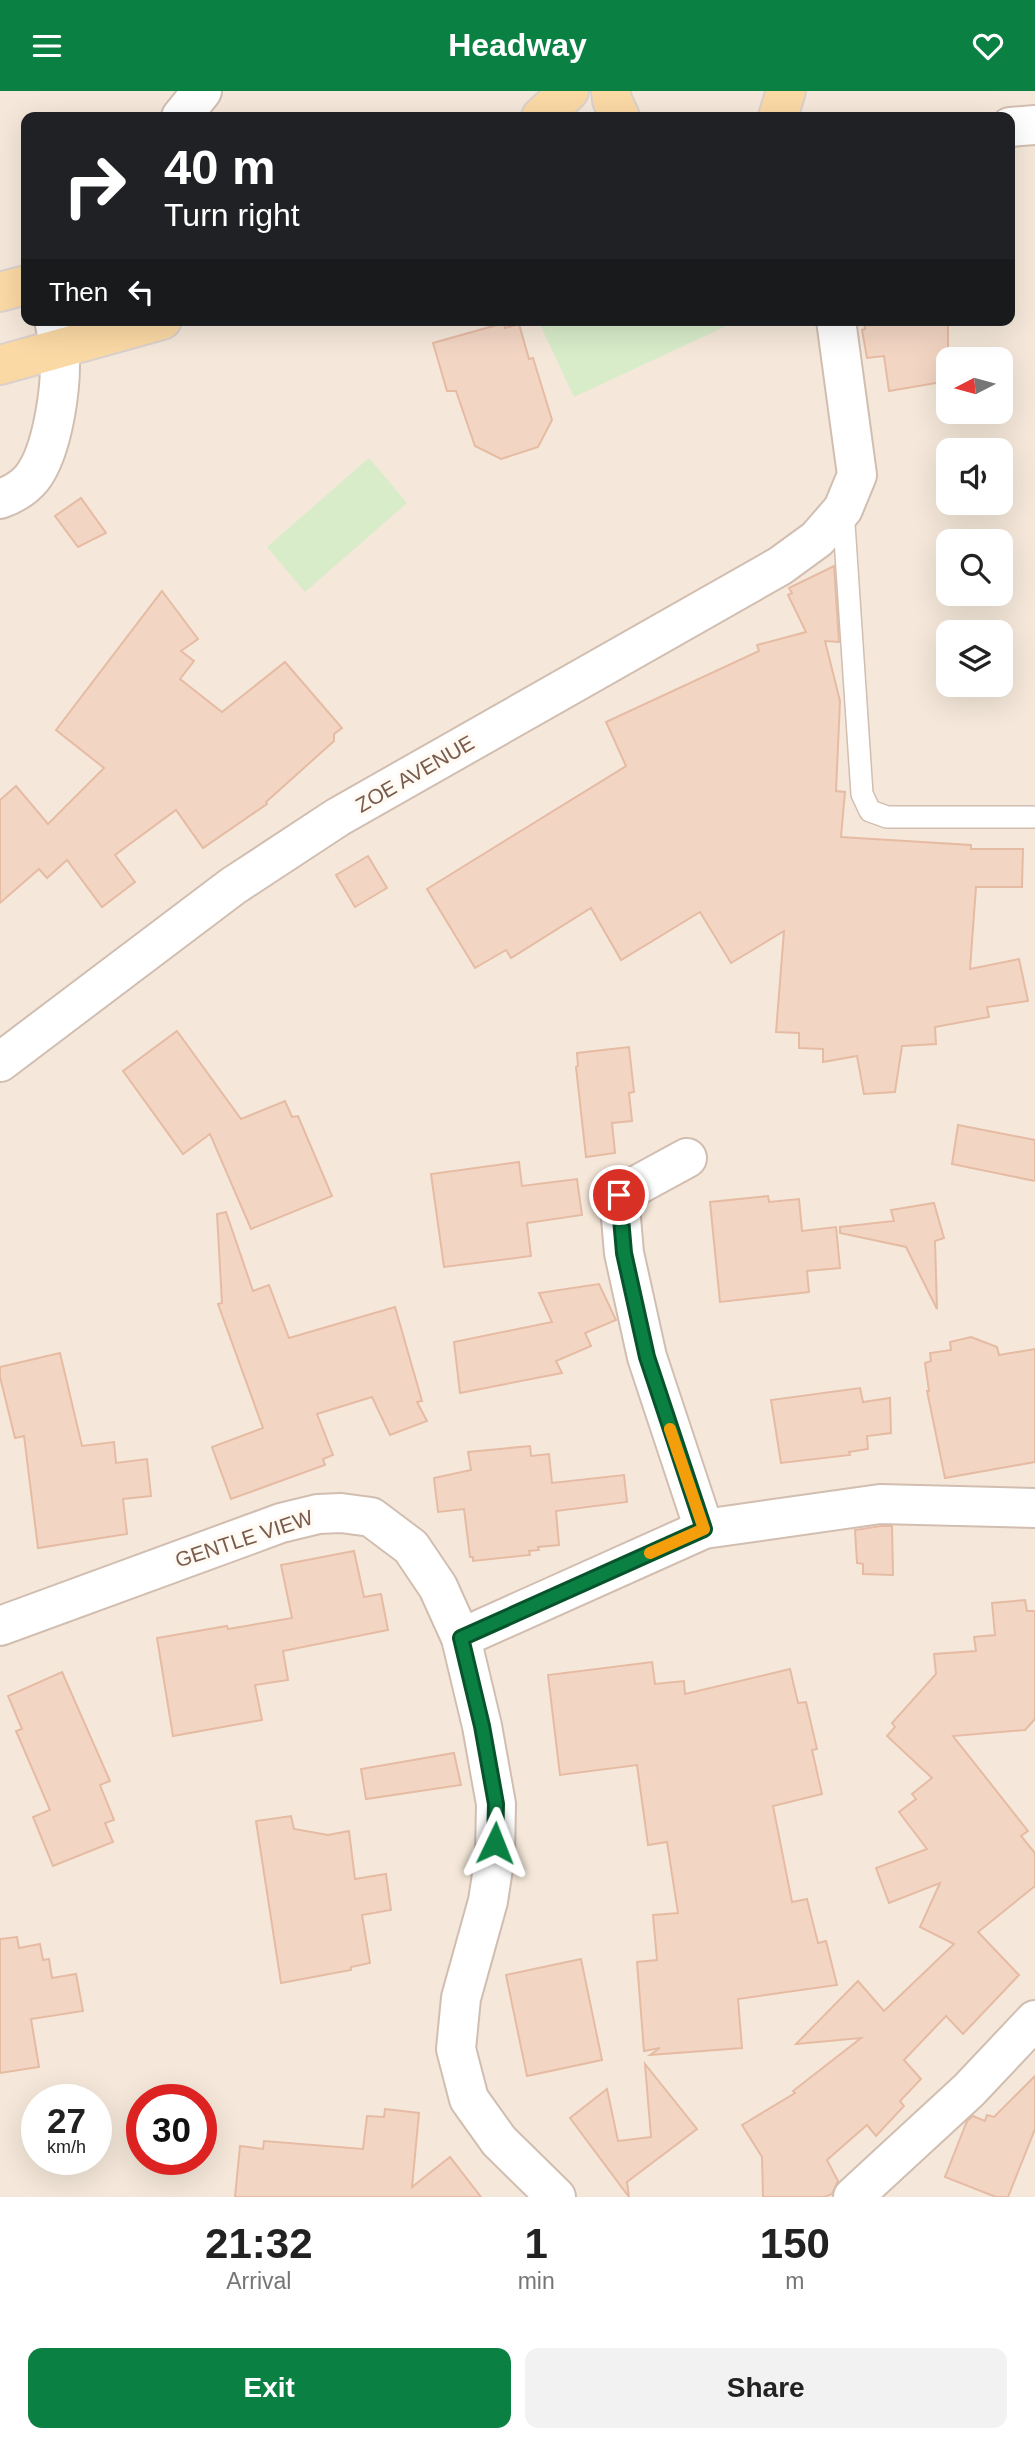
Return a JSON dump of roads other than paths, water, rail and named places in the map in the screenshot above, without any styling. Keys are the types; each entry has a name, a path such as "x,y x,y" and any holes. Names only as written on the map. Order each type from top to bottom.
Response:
{"main road":[{"path":"546,112 569,91"},
{"path":"611,91 618,112"},
{"path":"780,112 786,91"},
{"path":"0,292 21,286"},
{"path":"0,365 57,334 117,326"}],"street":[{"path":"185,112 202,91"},
{"path":"1015,127 1035,125"},
{"name":"ZOE AVENUE","path":"0,1062 233,886 338,817 780,566 817,539 843,509 857,475 837,326"},
{"path":"0,499 11,496 31,479 49,445 57,397 57,334"},
{"path":"687,1158 619,1195 624,1253 647,1357 704,1529"},
{"path":"461,1638 704,1529 880,1504 1035,1508"},
{"name":"GENTLE VIEW","path":"0,1626 281,1523 318,1514 341,1513 371,1517 411,1547 438,1587 461,1638 482,1726 496,1804 495,1855 488,1901 461,1998 456,2049 469,2099 499,2141 556,2197"},
{"path":"853,2197 969,2090 1035,2020"}],"lane":[{"name":"ZOE AVENUE","path":"843,509 862,794 870,811 887,817 1035,817"}]}
